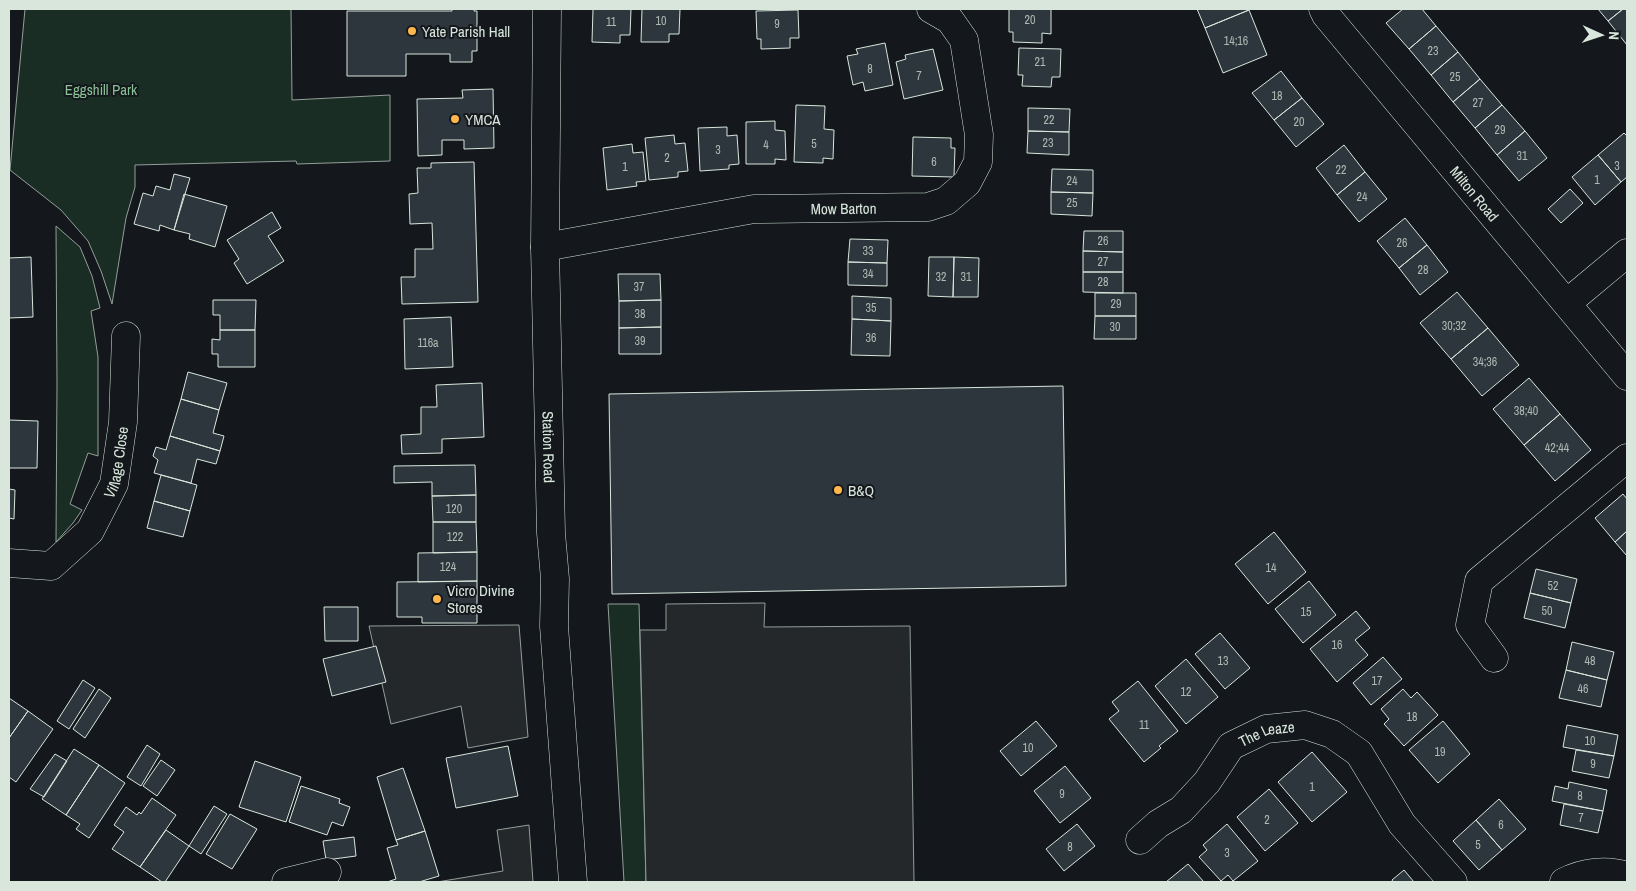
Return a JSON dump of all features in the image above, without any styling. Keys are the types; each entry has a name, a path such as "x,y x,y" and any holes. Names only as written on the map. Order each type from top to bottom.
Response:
{"street":[{"name":"Station Road","path":"547,9 545,247 551,533 555,579 554,626 572,882"},
{"name":"Milton Road","path":"1323,9 1326,15 1627,376"},
{"name":"Mow Barton","path":"545,247 754,209 928,207 946,201 967,182 978,162 979,135 964,40 946,13"},
{"path":"1567,303 1627,253"},
{"name":"Village Close","path":"9,563 51,566 90,531 114,484 123,422 126,336"},
{"path":"1494,658 1470,625 1479,581 1627,458"},
{"name":"The Leaze","path":"1140,840 1158,824 1181,810 1207,782 1231,746 1266,729 1305,725 1332,734 1359,753 1402,824 1453,882"},
{"path":"286,882 328,872"},
{"path":"1564,882 1572,878 1597,872 1619,873 1627,876"}],"green space":[{"name":"Eggshill Park","path":"25,9 291,9 292,100 390,95 390,161 297,164 296,161 135,165 135,187 126,218 112,304 88,241 61,210 10,170"},
{"path":"56,226 80,247 92,276 100,308 91,311 98,357 98,456 88,453 70,504 82,510 56,542 57,383"},
{"path":"608,604 639,604 646,882 624,882"}],"shaded area":[{"path":"765,603 764,627 910,626 914,882 646,882 640,630 666,630 666,604"},
{"path":"519,625 528,737 468,748 461,706 391,724 369,626"},
{"path":"529,825 533,882 437,882 503,871 497,830"}],"building":[{"name":"Yate Parish Hall","path":"452,9 474,9 474,11 477,11 477,51 472,51 472,62 450,62 450,54 406,54 406,76 347,76 347,11 452,11"},
{"path":"593,9 631,9 630,35 620,35 620,43 592,42"},
{"path":"642,9 680,9 679,34 669,34 669,42 641,42"},
{"path":"1009,9 1051,9 1051,34 1042,33 1042,43 1013,42 1013,32 1009,32"},
{"path":"1197,9 1248,9 1249,10 1205,28"},
{"path":"1403,9 1422,9 1436,26 1409,49 1386,23"},
{"path":"1598,9 1623,9 1608,21"},
{"path":"1623,9 1627,9 1627,45 1608,21"},
{"path":"798,10 799,38 790,38 790,48 761,49 761,39 757,39 756,11"},
{"path":"1249,10 1267,55 1223,73 1205,28"},
{"path":"1436,26 1458,52 1431,75 1409,49"},
{"path":"885,43 893,85 865,91 863,82 853,85 847,56 858,54 856,49"},
{"path":"1019,48 1061,49 1060,77 1052,77 1051,87 1022,86 1023,75 1018,75"},
{"path":"933,49 943,90 904,99 896,62 906,59 905,55"},
{"path":"1458,52 1480,79 1453,102 1431,75"},
{"path":"1281,71 1302,98 1274,120 1252,93"},
{"path":"1480,79 1502,105 1475,128 1453,102"},
{"name":"YMCA","path":"493,89 494,148 464,149 464,140 442,140 442,155 418,156 417,99 463,98 462,90"},
{"path":"1302,98 1324,124 1296,147 1274,120"},
{"path":"796,105 825,106 824,129 834,130 833,159 823,158 823,163 794,162"},
{"path":"1502,105 1525,131 1497,155 1475,128"},
{"path":"1028,108 1070,109 1069,132 1028,131"},
{"path":"775,121 775,130 785,131 786,160 775,159 775,164 746,164 746,122"},
{"path":"727,127 727,136 737,135 739,164 729,165 729,169 700,171 698,128"},
{"path":"1028,131 1069,132 1069,155 1027,153"},
{"path":"1525,131 1547,158 1519,181 1497,155"},
{"path":"1624,133 1627,136 1627,177 1621,182 1598,155"},
{"path":"674,135 675,144 685,143 688,171 678,172 678,177 649,180 645,138"},
{"path":"913,137 951,138 951,148 955,148 954,177 912,176"},
{"path":"632,144 633,153 643,152 646,181 636,182 637,186 607,190 603,148"},
{"path":"1344,145 1365,172 1337,195 1316,168"},
{"path":"1598,155 1621,182 1595,205 1572,177"},
{"path":"474,162 478,302 402,304 401,277 415,277 415,249 433,249 432,223 410,224 409,194 418,193 417,168 431,168 431,163"},
{"path":"1052,169 1093,170 1093,193 1051,192"},
{"path":"1365,172 1387,199 1359,222 1337,195"},
{"path":"174,174 190,178 174,230 160,225 159,231 134,224 143,193 153,196 156,186 170,190"},
{"path":"1570,189 1583,203 1561,223 1548,209"},
{"path":"1051,192 1093,193 1092,216 1051,214"},
{"path":"184,194 227,206 215,247 189,239 190,234 174,230"},
{"path":"272,212 281,228 268,236 284,261 247,284 234,263 239,259 227,240"},
{"path":"1405,218 1427,245 1399,268 1377,241"},
{"path":"1084,231 1123,231 1123,252 1083,251"},
{"path":"850,239 888,240 887,263 848,262"},
{"path":"1427,245 1448,272 1420,295 1399,268"},
{"path":"1083,251 1123,252 1123,272 1083,272"},
{"path":"31,257 33,317 9,318 9,258"},
{"path":"929,257 954,257 953,297 928,296"},
{"path":"954,257 979,258 978,297 953,297"},
{"path":"848,262 887,263 887,286 848,285"},
{"path":"1083,272 1123,272 1123,293 1083,292"},
{"path":"618,274 660,274 661,300 619,301"},
{"path":"1457,292 1488,328 1451,359 1420,323"},
{"path":"1095,293 1136,293 1136,316 1095,316"},
{"path":"852,296 891,298 891,321 852,319"},
{"path":"213,300 256,300 255,330 220,330 220,315 213,315"},
{"path":"661,300 661,327 619,328 619,301"},
{"path":"1095,316 1136,316 1136,339 1094,339"},
{"path":"451,317 453,367 405,369 404,319"},
{"path":"852,319 891,321 890,356 851,355"},
{"path":"661,327 661,354 619,354 619,328"},
{"path":"1488,328 1519,365 1482,396 1451,359"},
{"path":"220,330 255,330 255,367 218,367 218,354 212,354 212,339 220,340"},
{"path":"188,372 227,383 219,410 181,399"},
{"path":"1529,378 1560,414 1524,445 1493,409"},
{"path":"482,383 484,437 442,439 442,453 402,454 401,435 421,434 421,407 437,407 436,385"},
{"name":"B&Q","path":"1063,386 1066,586 612,594 609,394"},
{"path":"181,399 219,410 213,433 224,436 220,451 170,436"},
{"path":"1560,414 1591,450 1555,481 1524,445"},
{"path":"9,420 38,421 37,468 9,468"},
{"path":"170,436 220,451 216,464 197,459 191,483 154,473 158,460 153,456 156,447 166,450"},
{"path":"475,465 476,495 432,496 432,482 394,483 394,466"},
{"path":"161,475 197,485 190,511 154,501"},
{"path":"9,489 15,490 14,519 9,518"},
{"path":"1623,494 1627,499 1627,531 1615,542 1595,518"},
{"path":"476,495 476,522 433,522 432,496"},
{"path":"154,501 190,511 183,537 147,528"},
{"path":"433,522 476,522 477,552 433,553"},
{"path":"1627,531 1627,556 1615,542"},
{"path":"1274,532 1306,572 1268,604 1235,564"},
{"path":"477,552 477,581 418,582 418,553"},
{"path":"1536,569 1577,579 1571,603 1530,593"},
{"name":"Vicro Divine Stores","path":"477,581 477,623 422,623 422,617 397,617 397,582"},
{"path":"1309,581 1336,615 1303,643 1275,609"},
{"path":"1530,593 1571,603 1565,628 1524,618"},
{"path":"324,607 358,607 358,641 325,641"},
{"path":"1356,611 1370,628 1355,640 1368,655 1337,682 1310,649"},
{"path":"1220,633 1250,668 1225,689 1195,654"},
{"path":"1572,642 1614,652 1607,680 1566,670"},
{"path":"376,646 386,682 332,696 323,659"},
{"path":"1383,657 1402,679 1371,705 1353,683"},
{"path":"1186,659 1218,697 1186,724 1155,686"},
{"path":"1566,670 1607,680 1601,707 1559,698"},
{"path":"83,680 95,688 69,729 57,721"},
{"path":"1138,681 1178,731 1159,746 1161,748 1144,762 1109,719 1119,711 1112,702"},
{"path":"99,689 111,698 85,738 73,729"},
{"path":"1403,689 1411,698 1417,692 1438,715 1404,746 1384,724 1389,719 1381,709"},
{"path":"9,698 28,711 9,738"},
{"path":"28,711 53,729 16,782 9,777 9,738"},
{"path":"1036,721 1057,746 1021,776 1000,751"},
{"path":"1443,721 1470,754 1438,783 1409,750"},
{"path":"1567,725 1618,735 1614,756 1563,747"},
{"path":"147,745 160,754 141,786 127,777"},
{"path":"508,746 518,796 456,808 446,758"},
{"path":"74,749 99,765 66,815 42,799"},
{"path":"1576,750 1614,756 1609,778 1572,771"},
{"path":"1312,752 1347,792 1312,822 1278,782"},
{"path":"55,754 67,761 44,797 30,789"},
{"path":"161,760 175,770 157,796 143,786"},
{"path":"255,761 301,777 286,822 239,807"},
{"path":"99,765 125,783 89,838 76,829 80,824 66,815"},
{"path":"1065,766 1091,798 1060,823 1034,791"},
{"path":"403,768 425,831 396,840 377,777"},
{"path":"1569,782 1607,790 1603,811 1552,801 1555,786 1568,789"},
{"path":"301,786 340,799 339,803 350,807 343,826 332,822 327,835 289,822"},
{"path":"1269,789 1298,823 1265,851 1237,817"},
{"path":"152,798 176,815 140,867 112,849 124,832 114,825 126,807 137,815 139,812 141,814"},
{"path":"1499,799 1526,829 1502,850 1476,820"},
{"path":"1564,804 1603,811 1598,833 1560,825"},
{"path":"214,806 227,814 201,854 189,846"},
{"path":"230,814 257,829 232,869 206,854"},
{"path":"1476,820 1502,850 1479,870 1453,841"},
{"path":"1077,824 1095,846 1064,871 1046,849"},
{"path":"1227,824 1258,861 1233,881 1228,875 1221,881 1199,857 1207,850 1203,845"},
{"path":"166,830 189,846 165,882 162,882 140,867"},
{"path":"425,831 439,876 419,882 387,882 396,879 387,848 398,845 396,840"},
{"path":"354,837 356,856 326,860 323,841"},
{"path":"1188,864 1204,882 1166,882"},
{"path":"1404,870 1414,882 1393,882 1392,880"}],"place":[{"name":"Yate Parish Hall","path":"412,31"},
{"name":"YMCA","path":"455,119"},
{"name":"B&Q","path":"838,490"},
{"name":"Vicro Divine Stores","path":"437,599"}]}
